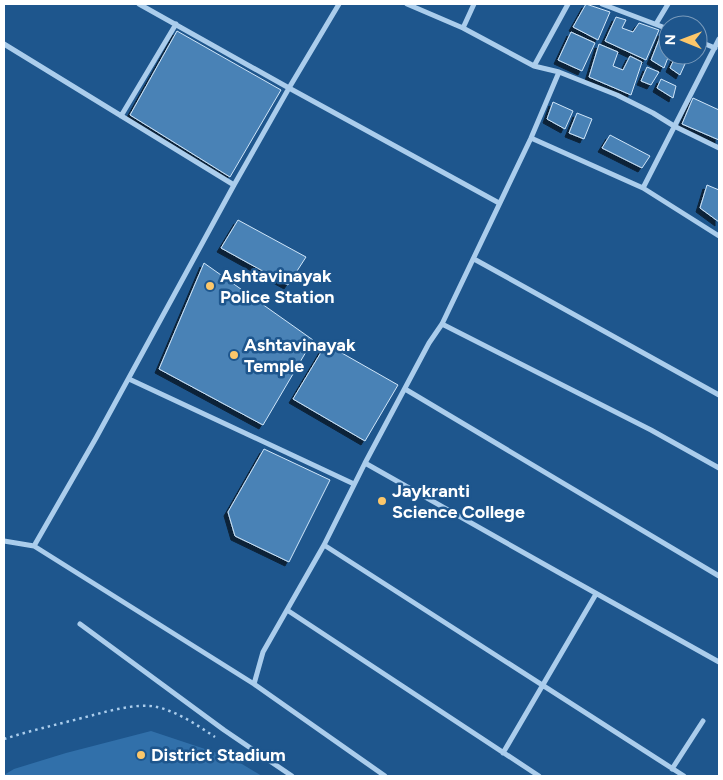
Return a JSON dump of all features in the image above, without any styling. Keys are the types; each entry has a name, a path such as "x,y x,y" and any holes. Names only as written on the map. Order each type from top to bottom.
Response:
{"street":[{"path":"139,4 500,203"},
{"path":"34,546 129,379 289,88 339,4"},
{"path":"407,4 463,28 534,66 559,72 617,95 719,148"},
{"path":"463,28 474,4"},
{"path":"534,66 568,4"},
{"path":"602,4 656,24 668,4"},
{"path":"121,116 176,24"},
{"path":"643,188 719,39"},
{"path":"4,44 234,186"},
{"path":"708,45 715,48"},
{"path":"254,684 263,652 324,545 354,484 429,343 442,324 531,138 559,72"},
{"path":"531,138 643,188 719,236"},
{"path":"474,259 719,395"},
{"path":"442,324 634,421 719,468"},
{"path":"129,379 354,484"},
{"path":"405,388 719,576"},
{"path":"365,463 719,662"},
{"path":"4,541 34,546 254,684 385,776"},
{"path":"324,545 684,776"},
{"path":"503,753 596,594"},
{"path":"287,610 539,776"},
{"path":"80,624 224,730 292,776"},
{"path":"672,768 703,721"}],"path":[{"path":"4,739 86,717 137,706 156,707 176,714 218,740"}],"shaded area":[{"name":"District Stadium","path":"151,731 232,758 262,776 4,776 14,769 66,753"}],"building":[{"path":"586,4 610,12 598,40 573,27"},
{"path":"616,17 626,20 622,28 633,32 639,23 658,30 646,60 605,41"},
{"path":"177,31 281,90 230,177 130,115"},
{"path":"571,32 595,43 582,71 558,60"},
{"path":"658,42 658,64 651,60"},
{"path":"599,44 618,52 613,66 623,70 630,56 642,62 631,95 589,77"},
{"path":"671,65 684,65 680,75 670,68"},
{"path":"647,67 659,72 651,85 641,81"},
{"path":"661,79 676,86 673,98 657,88"},
{"path":"693,98 719,110 719,140 682,124"},
{"path":"553,102 573,111 565,129 547,119"},
{"path":"577,113 592,119 584,139 569,133"},
{"path":"610,135 650,156 642,168 602,148"},
{"path":"707,185 719,190 719,222 700,208"},
{"path":"238,220 306,257 288,285 221,248"},
{"name":"Ashtavinayak Temple","path":"204,263 313,340 263,425 159,369"},
{"path":"326,344 398,385 365,441 293,399"},
{"path":"264,449 330,480 289,562 235,536 228,512"}],"place":[{"name":"Ashtavinayak Police Station","path":"210,286"},
{"name":"Ashtavinayak Temple","path":"234,355"},
{"name":"Jaykranti Science College","path":"382,501"},
{"name":"District Stadium","path":"141,755"}]}
